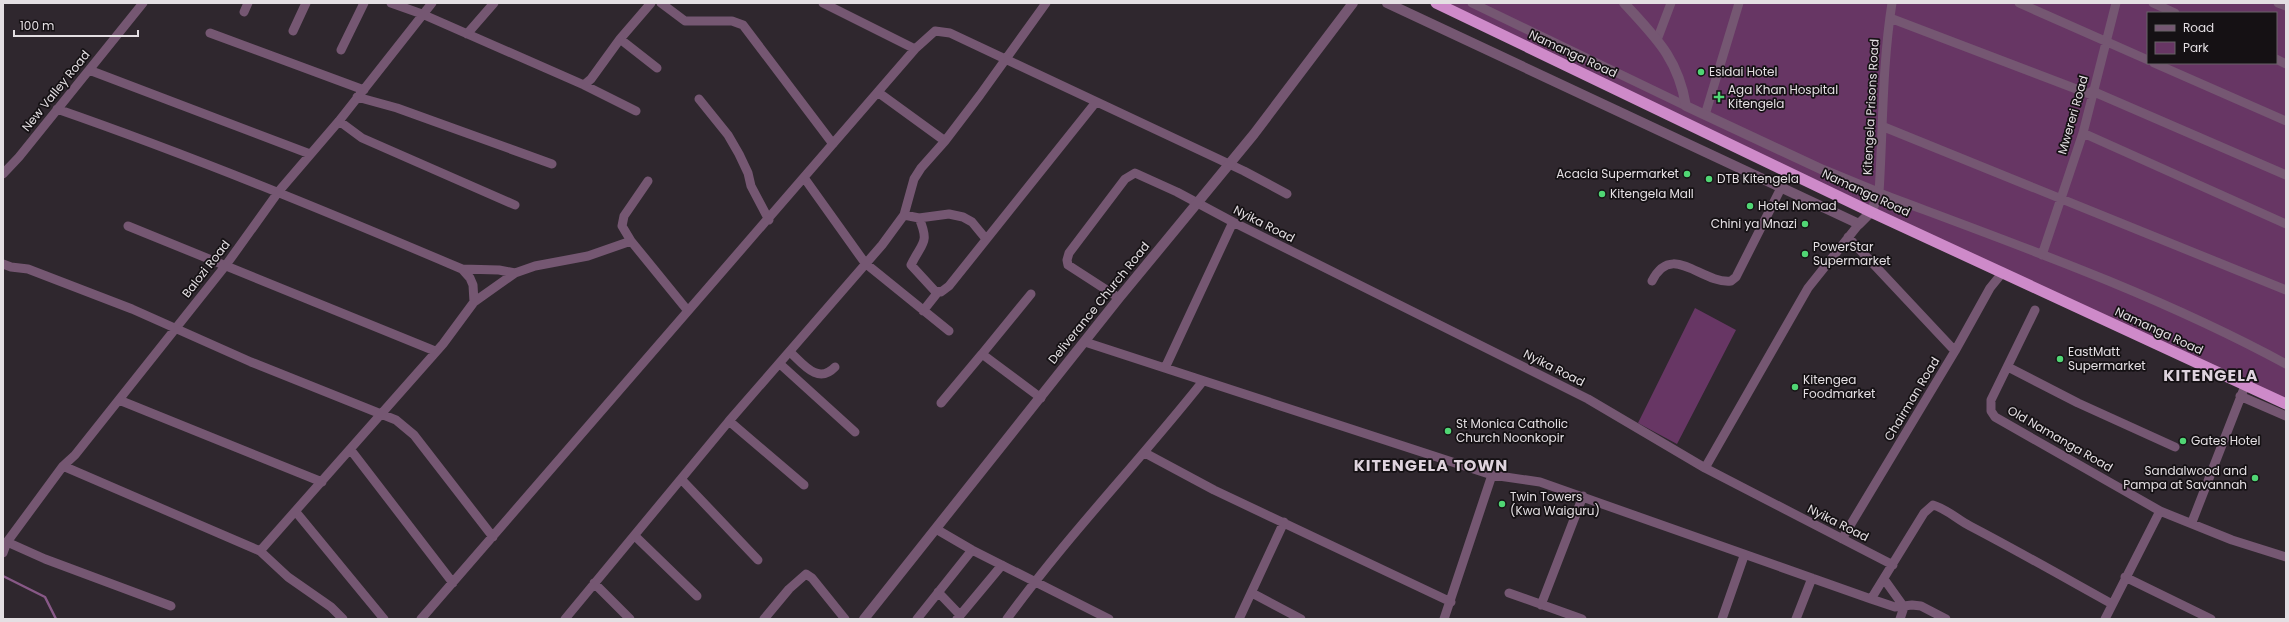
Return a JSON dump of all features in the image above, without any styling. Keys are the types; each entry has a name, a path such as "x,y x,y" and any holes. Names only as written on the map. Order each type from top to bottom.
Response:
{"highway":[{"name":"Namanga Road","path":"1436,3 1871,212 2003,272 2243,391 2286,404"}],"street":[{"name":"New Valley Road","path":"3,174 143,3"},
{"path":"244,12 248,3"},
{"path":"293,31 306,3"},
{"path":"341,50 364,3"},
{"path":"391,3 422,14 584,85 636,111"},
{"name":"Balozi Road","path":"5,548 63,466 75,455 119,400 226,265 279,191 339,121 432,3"},
{"path":"467,34 494,3"},
{"path":"584,85 591,79 620,39 651,3"},
{"path":"661,3 685,20 732,21 743,25 833,144"},
{"path":"823,3 915,49"},
{"path":"565,619 904,215 914,179 920,168 945,141 1006,60 1046,3"},
{"name":"Deliverance Church Road","path":"864,619 1119,298 1198,204 1254,134 1353,3"},
{"path":"1387,3 1859,224"},
{"path":"1472,3 1823,170 1878,193 2042,255 2134,293 2286,364"},
{"path":"1624,3 1671,58 1678,73 1686,106"},
{"path":"1657,40 1671,3"},
{"path":"1705,115 1739,3"},
{"name":"Kitengela Prisons Road","path":"1871,212 1878,193 1884,127 1882,85 1892,3"},
{"path":"2019,3 2147,60"},
{"name":"Mwereri Road","path":"2042,255 2083,133 2105,41 2116,3"},
{"path":"2153,3 2173,12"},
{"path":"2278,3 2286,6"},
{"path":"1890,18 2092,93 2286,175"},
{"path":"1500,34 1505,19"},
{"path":"421,619 688,311 805,179 833,144 915,49 935,31 943,31 1006,60 1287,194"},
{"path":"210,33 397,108 552,164"},
{"path":"620,39 657,68"},
{"path":"2277,60 2286,64"},
{"path":"2156,64 2286,121"},
{"path":"89,70 310,154"},
{"path":"879,92 945,141"},
{"path":"699,99 728,135 739,154 748,173 751,186 769,220"},
{"path":"922,311 938,292 949,286 1096,102"},
{"path":"57,108 279,191 462,269 499,270 515,273"},
{"path":"339,121 362,138 515,205"},
{"path":"1884,127 2286,290"},
{"path":"2083,133 2286,224"},
{"name":"Nyika Road","path":"1119,298 1068,265 1067,260 1069,253 1125,179 1132,174 1140,174 1588,399 1705,468 1892,565"},
{"path":"805,179 865,263 922,311 949,331"},
{"path":"648,182 622,221 622,226 631,241 688,311"},
{"path":"1652,282 1657,271 1664,265 1678,264 1714,280 1731,282 1736,277 1781,188"},
{"path":"1705,468 1808,288 1848,237 1871,212"},
{"path":"904,215 919,218 949,214 963,217 972,222 986,239"},
{"path":"919,218 925,232 925,241 911,265 924,281 938,292"},
{"path":"1165,368 1233,222"},
{"path":"128,226 435,351"},
{"path":"1848,237 1955,351"},
{"path":"260,551 296,512 435,351 443,344 474,302 515,273 536,266 588,256 631,241"},
{"path":"3,264 11,267 28,269 175,328 251,362 396,420 414,435 493,537"},
{"path":"462,269 470,278 473,285 474,302"},
{"name":"Chairman Road","path":"1842,539 1955,351 1990,288 2003,272"},
{"path":"941,403 1031,294"},
{"name":"Old Namanga Road","path":"2035,310 1991,400 1991,411 1995,417 2160,511 2192,522 2232,540 2286,557"},
{"path":"1085,342 1492,475 1540,482 1583,496 1744,556 1894,607 1912,605 1921,606 1946,619"},
{"path":"790,352 812,373 817,375 830,372 835,367"},
{"path":"982,354 1041,398"},
{"path":"780,364 856,432"},
{"path":"2008,367 2078,403 2175,447"},
{"path":"1007,619 1035,581 1145,453 1203,381"},
{"path":"2192,522 2243,391 2286,416"},
{"path":"119,400 322,482"},
{"path":"730,421 804,485"},
{"path":"350,448 453,583"},
{"path":"1145,453 1214,490 1451,602"},
{"path":"63,466 260,551 288,577 331,607 343,619"},
{"path":"1444,619 1451,602 1492,475"},
{"path":"682,480 758,560"},
{"path":"1541,605 1583,496"},
{"path":"1871,599 1924,513 1933,506 1940,507 1966,524 2039,562 2112,604"},
{"path":"2105,619 2160,511"},
{"path":"296,512 384,619"},
{"path":"1239,619 1284,522"},
{"path":"936,529 972,550 1109,619"},
{"path":"635,536 697,596"},
{"path":"5,548 45,559 171,606"},
{"path":"917,619 972,550"},
{"path":"1722,619 1744,556"},
{"path":"938,592 958,617 1002,565"},
{"path":"764,619 790,589 806,574 812,578 845,619"},
{"path":"2126,577 2211,619"},
{"path":"1796,619 1812,578"},
{"path":"1884,579 1904,607"},
{"path":"594,583 630,619"},
{"path":"1252,593 1301,619"},
{"path":"1509,593 1582,619"},
{"path":"1900,619 1904,607"}],"green space":[{"path":"1436,3 2286,3 2286,404"},
{"path":"1695,308 1736,330 1677,444 1638,423"}],"waterway":[{"path":"3,576 45,597 56,619"}],"place":[{"name":"Esidai Hotel","path":"1701,72"},
{"name":"Aga Khan Hospital Kitengela","path":"1719,97"},
{"name":"Acacia Supermarket","path":"1687,174"},
{"name":"DTB Kitengela","path":"1709,179"},
{"name":"Kitengela Mall","path":"1602,194"},
{"name":"Hotel Nomad","path":"1750,206"},
{"name":"Chini ya Mnazi","path":"1805,224"},
{"name":"PowerStar Supermarket","path":"1805,254"},
{"name":"EastMatt Supermarket","path":"2060,359"},
{"name":"Kitengea Foodmarket","path":"1795,387"},
{"name":"St Monica Catholic Church Noonkopir","path":"1448,431"},
{"name":"Gates Hotel","path":"2183,441"},
{"name":"Sandalwood and Pampa at Savannah","path":"2255,478"},
{"name":"Twin Towers (Kwa Waiguru)","path":"1502,504"}],"district":[{"name":"KITENGELA","path":"2211,375"},
{"name":"KITENGELA TOWN","path":"1431,465"}]}
